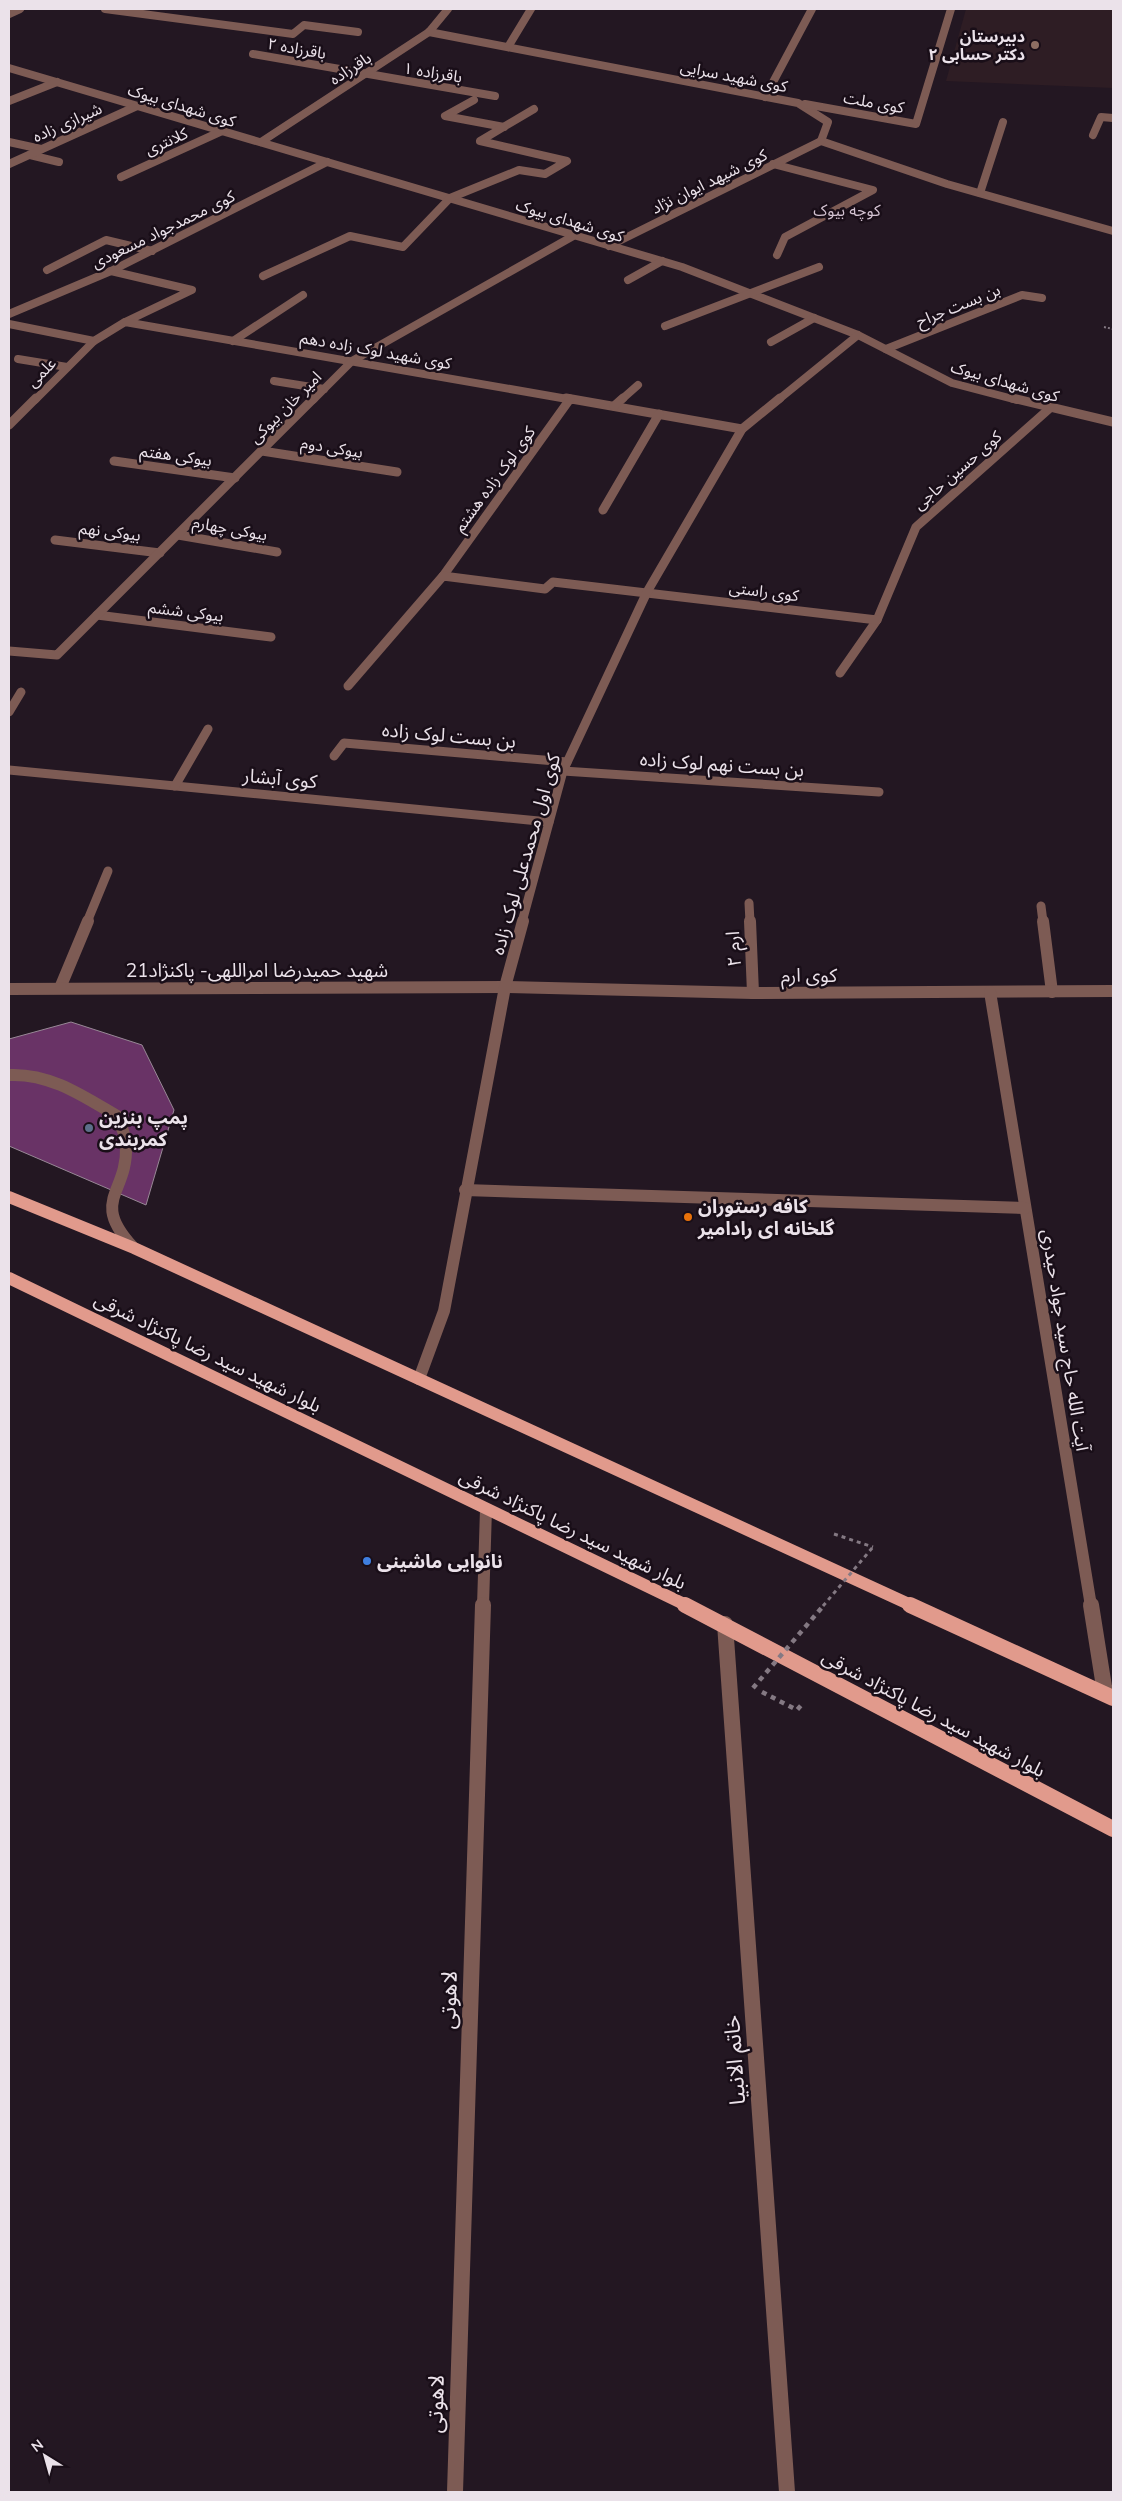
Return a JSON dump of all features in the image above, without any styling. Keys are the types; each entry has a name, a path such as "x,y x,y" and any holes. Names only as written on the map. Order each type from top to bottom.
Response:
{"main road":[{"path":"9,1197 134,1248 1110,1694"},
{"name":"بلوار شهید سید رضا پاکنژاد شرقی","path":"9,1278 725,1624 1113,1829"}],"street":[{"path":"9,14 20,9"},
{"path":"105,9 293,34 304,25 358,32"},
{"name":"باقرزاده","path":"261,142 429,32 448,9"},
{"path":"508,47 531,9"},
{"path":"765,97 812,9"},
{"name":"کوی ملت","path":"798,102 916,124 951,9"},
{"name":"کوی شهید سرایی","path":"429,32 798,102 828,122 821,140"},
{"name":"باقرزاده ۲","path":"253,54 366,75"},
{"name":"کوی شهدای بیوک","path":"9,68 662,261 858,335 952,383 1050,408 1112,421"},
{"name":"باقرزاده ۱","path":"366,75 495,96"},
{"path":"9,101 56,82"},
{"path":"474,100 445,116 504,127"},
{"name":"شیرازی زاده","path":"9,164 137,106"},
{"path":"263,276 350,236 403,247 450,198 519,170 545,174 567,161 480,141 534,110"},
{"path":"1093,135 1101,117 1113,118"},
{"path":"980,193 1004,122"},
{"name":"کلانتری","path":"120,177 222,131"},
{"path":"821,140 980,193 1113,231"},
{"name":"کوی شیهد ایوان نژاد","path":"609,246 821,140"},
{"path":"9,142 41,149"},
{"path":"30,155 59,162"},
{"name":"کوی محمدجواد مسعودی","path":"9,314 111,271 326,162"},
{"path":"773,164 873,190 785,237 778,255"},
{"name":"امیر خان بیوکی","path":"9,651 57,655 352,361 575,236"},
{"path":"47,270 106,240 152,250"},
{"path":"628,280 662,261"},
{"path":"665,326 819,268"},
{"path":"9,324 94,341 125,322 192,290 111,271"},
{"name":"بن بست جراح","path":"886,349 1022,294 1042,298"},
{"path":"233,341 303,295"},
{"path":"771,342 814,318"},
{"name":"کوی شهید لوک زاده دهم","path":"125,322 742,429"},
{"name":"کوی اول محمدعلی لوک زاده","path":"419,1379 444,1312 465,1190 505,987 548,822 565,767 647,592 742,429 858,335"},
{"name":"علمی","path":"9,425 94,341"},
{"path":"18,359 67,367"},
{"path":"274,381 324,389"},
{"path":"614,406 638,385"},
{"name":"کوی لوک زاده هشتم","path":"348,686 443,576 570,399"},
{"name":"کوی حسین حاجی","path":"840,673 877,620 916,527 1050,408"},
{"path":"603,510 659,414"},
{"name":"بیوکی دوم","path":"262,451 397,472"},
{"name":"بیوکی هفتم","path":"114,461 235,478"},
{"name":"بیوکی چهارم","path":"178,535 276,552"},
{"name":"بیوکی نهم","path":"55,540 160,552"},
{"path":"443,576 545,589 554,582 647,592"},
{"name":"کوی راستی","path":"647,592 877,620"},
{"name":"بیوکی ششم","path":"97,615 271,637"},
{"path":"9,712 21,692"},
{"path":"175,786 208,729"},
{"name":"بن بست لوک زاده","path":"334,756 344,743 565,767"},
{"name":"بن بست نهم لوک زاده","path":"565,767 880,792"},
{"name":"کوی آبشار","path":"9,770 548,822"},
{"path":"60,988 108,871"},
{"name":"ارم ۲","path":"749,903 753,993"},
{"path":"1041,906 1052,992"},
{"name":"شهید حمیدرضا امراللهی- پاکنژاد21","path":"9,989 505,987"},
{"name":"کوی ارم","path":"505,987 753,993 1113,991"},
{"name":"آیت الله حاج سید جواد حیدری","path":"990,992 1025,1208 1110,1694"},
{"path":"9,1075 23,1072 41,1077 117,1116 126,1148 124,1166 110,1206 112,1221 119,1235 134,1248"},
{"path":"465,1190 1025,1208"},
{"name":"لاهوتی","path":"455,2492 486,1509"},
{"name":"خاتم الانبیا","path":"725,1624 788,2492"}],"path":[{"path":"1104,327 1113,329"},
{"path":"797,1710 753,1688 873,1547 831,1533"}],"shaded area":[{"name":"دبیرستان دکتر حسابی ۲","path":"966,9 1113,9 1113,88 946,81"}],"building":[{"name":"پمپ بنزین کمربندی","path":"71,1022 142,1045 174,1110 146,1205 9,1146 9,1039"}],"place":[{"name":"دبیرستان دکتر حسابی ۲","path":"1035,45"},
{"name":"پمپ بنزین کمربندی","path":"89,1128"},
{"name":"کافه رستوران گلخانه ای رادامیر","path":"688,1217"},
{"name":"نانوایی ماشینی","path":"367,1561"}],"district":[{"name":"کوچه بیوک","path":"847,210"}]}
